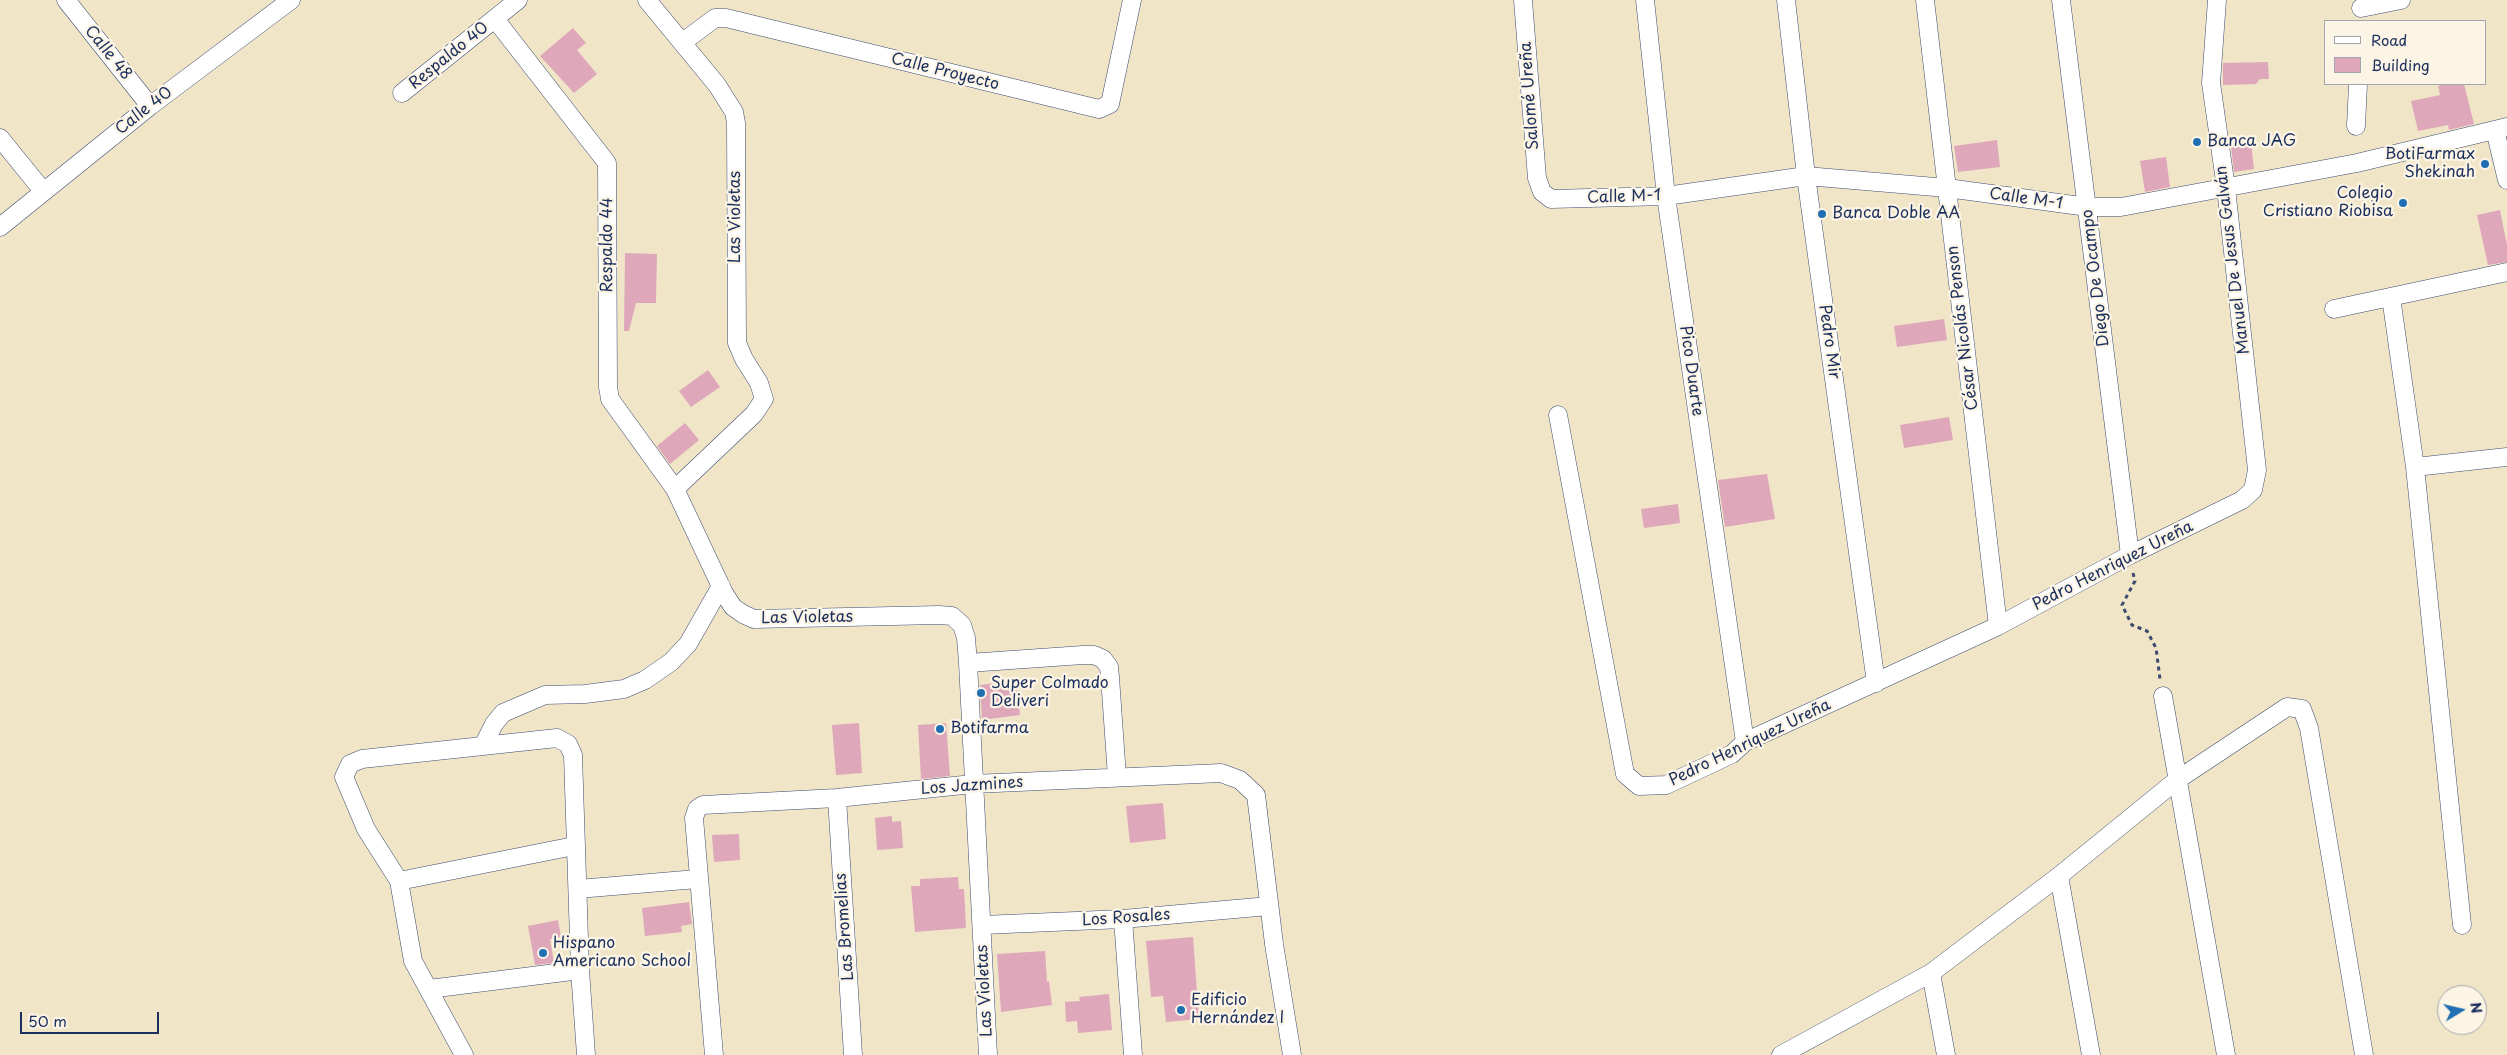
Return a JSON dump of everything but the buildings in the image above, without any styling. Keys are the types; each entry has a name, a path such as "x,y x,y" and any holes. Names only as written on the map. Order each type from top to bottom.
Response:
{"street":[{"name":"Calle 48","path":"66,0 150,106"},
{"name":"Calle 40","path":"0,226 150,106 291,0"},
{"name":"Respaldo 40","path":"402,93 518,0"},
{"path":"647,0 683,42"},
{"name":"Calle Proyecto","path":"683,42 715,18 726,18 1099,109 1110,104 1132,0"},
{"name":"Salomé Ureña","path":"1523,0 1536,178 1542,192"},
{"name":"Pico Duarte","path":"1645,0 1666,196 1745,742"},
{"name":"Pedro Mir","path":"1786,0 1806,176 1876,683"},
{"name":"César Nicolás Penson","path":"1925,0 1998,626"},
{"name":"Diego De Ocampo","path":"2061,0 2130,555"},
{"name":"Manuel De Jesus Galván","path":"2217,0 2211,84 2226,188 2257,470 2253,490"},
{"path":"2361,10 2401,0"},
{"name":"Respaldo 44","path":"495,18 607,163 608,387 610,399 675,489"},
{"name":"Las Violetas","path":"683,42 729,101 736,123 737,342 744,359 759,383 764,399 754,414 675,489 721,586 733,607 754,619 940,615 952,616 962,624 966,638 968,663 988,1055"},
{"path":"2356,126 2358,85"},
{"path":"2501,128 2507,180"},
{"name":"Calle M-1","path":"1542,192 1551,199 1666,196 1806,176 1947,188 2088,207 2121,207 2357,163 2501,128"},
{"path":"0,138 43,191"},
{"path":"2334,309 2507,272"},
{"path":"2390,297 2415,467 2462,925"},
{"name":"Pedro Henriquez Ureña","path":"1558,415 1625,774 1639,786 1666,785 1732,754 1745,742 1998,626 2130,555 2242,500 2253,490"},
{"path":"2415,467 2507,457"},
{"path":"483,746 494,724 503,713 538,698 546,695 585,694 624,688 645,680 671,662 688,644 721,586"},
{"path":"968,663 1083,655 1094,655 1103,659 1109,667 1117,777"},
{"path":"2163,696 2226,1055"},
{"path":"1781,1055 1931,973 2059,876 2177,780 2287,707 2302,709 2309,728 2364,1055"},
{"path":"464,1055 413,961 400,881 366,829 344,776 350,764 362,759 557,738 568,744 573,755 574,846 578,888 580,970 586,1055"},
{"name":"Los Jazmines","path":"697,879 694,818 697,809 703,805 837,798 973,784 1221,773 1240,780 1256,795 1270,906"},
{"name":"Las Bromelias","path":"837,798 853,1055"},
{"path":"400,881 574,846"},
{"path":"2059,876 2091,1055"},
{"path":"578,888 697,879 714,1055"},
{"path":"1270,906 1292,1055"},
{"name":"Los Rosales","path":"982,925 1123,919 1270,906"},
{"path":"1123,919 1133,1055"},
{"path":"429,989 580,970"},
{"path":"1931,973 1946,1055"}],"path":[{"path":"2130,555 2135,582 2122,605 2132,625 2147,631 2156,648 2163,696"}],"place":[{"name":"Banca JAG","path":"2197,142"},
{"name":"BotiFarmax Shekinah","path":"2485,164"},
{"name":"Colegio Cristiano Riobisa","path":"2403,203"},
{"name":"Banca Doble AA","path":"1822,214"},
{"name":"Super Colmado Deliveri","path":"981,693"},
{"name":"Botifarma","path":"940,729"},
{"name":"Hispano Americano School","path":"543,953"},
{"name":"Edificio Hernández I","path":"1181,1010"}]}
